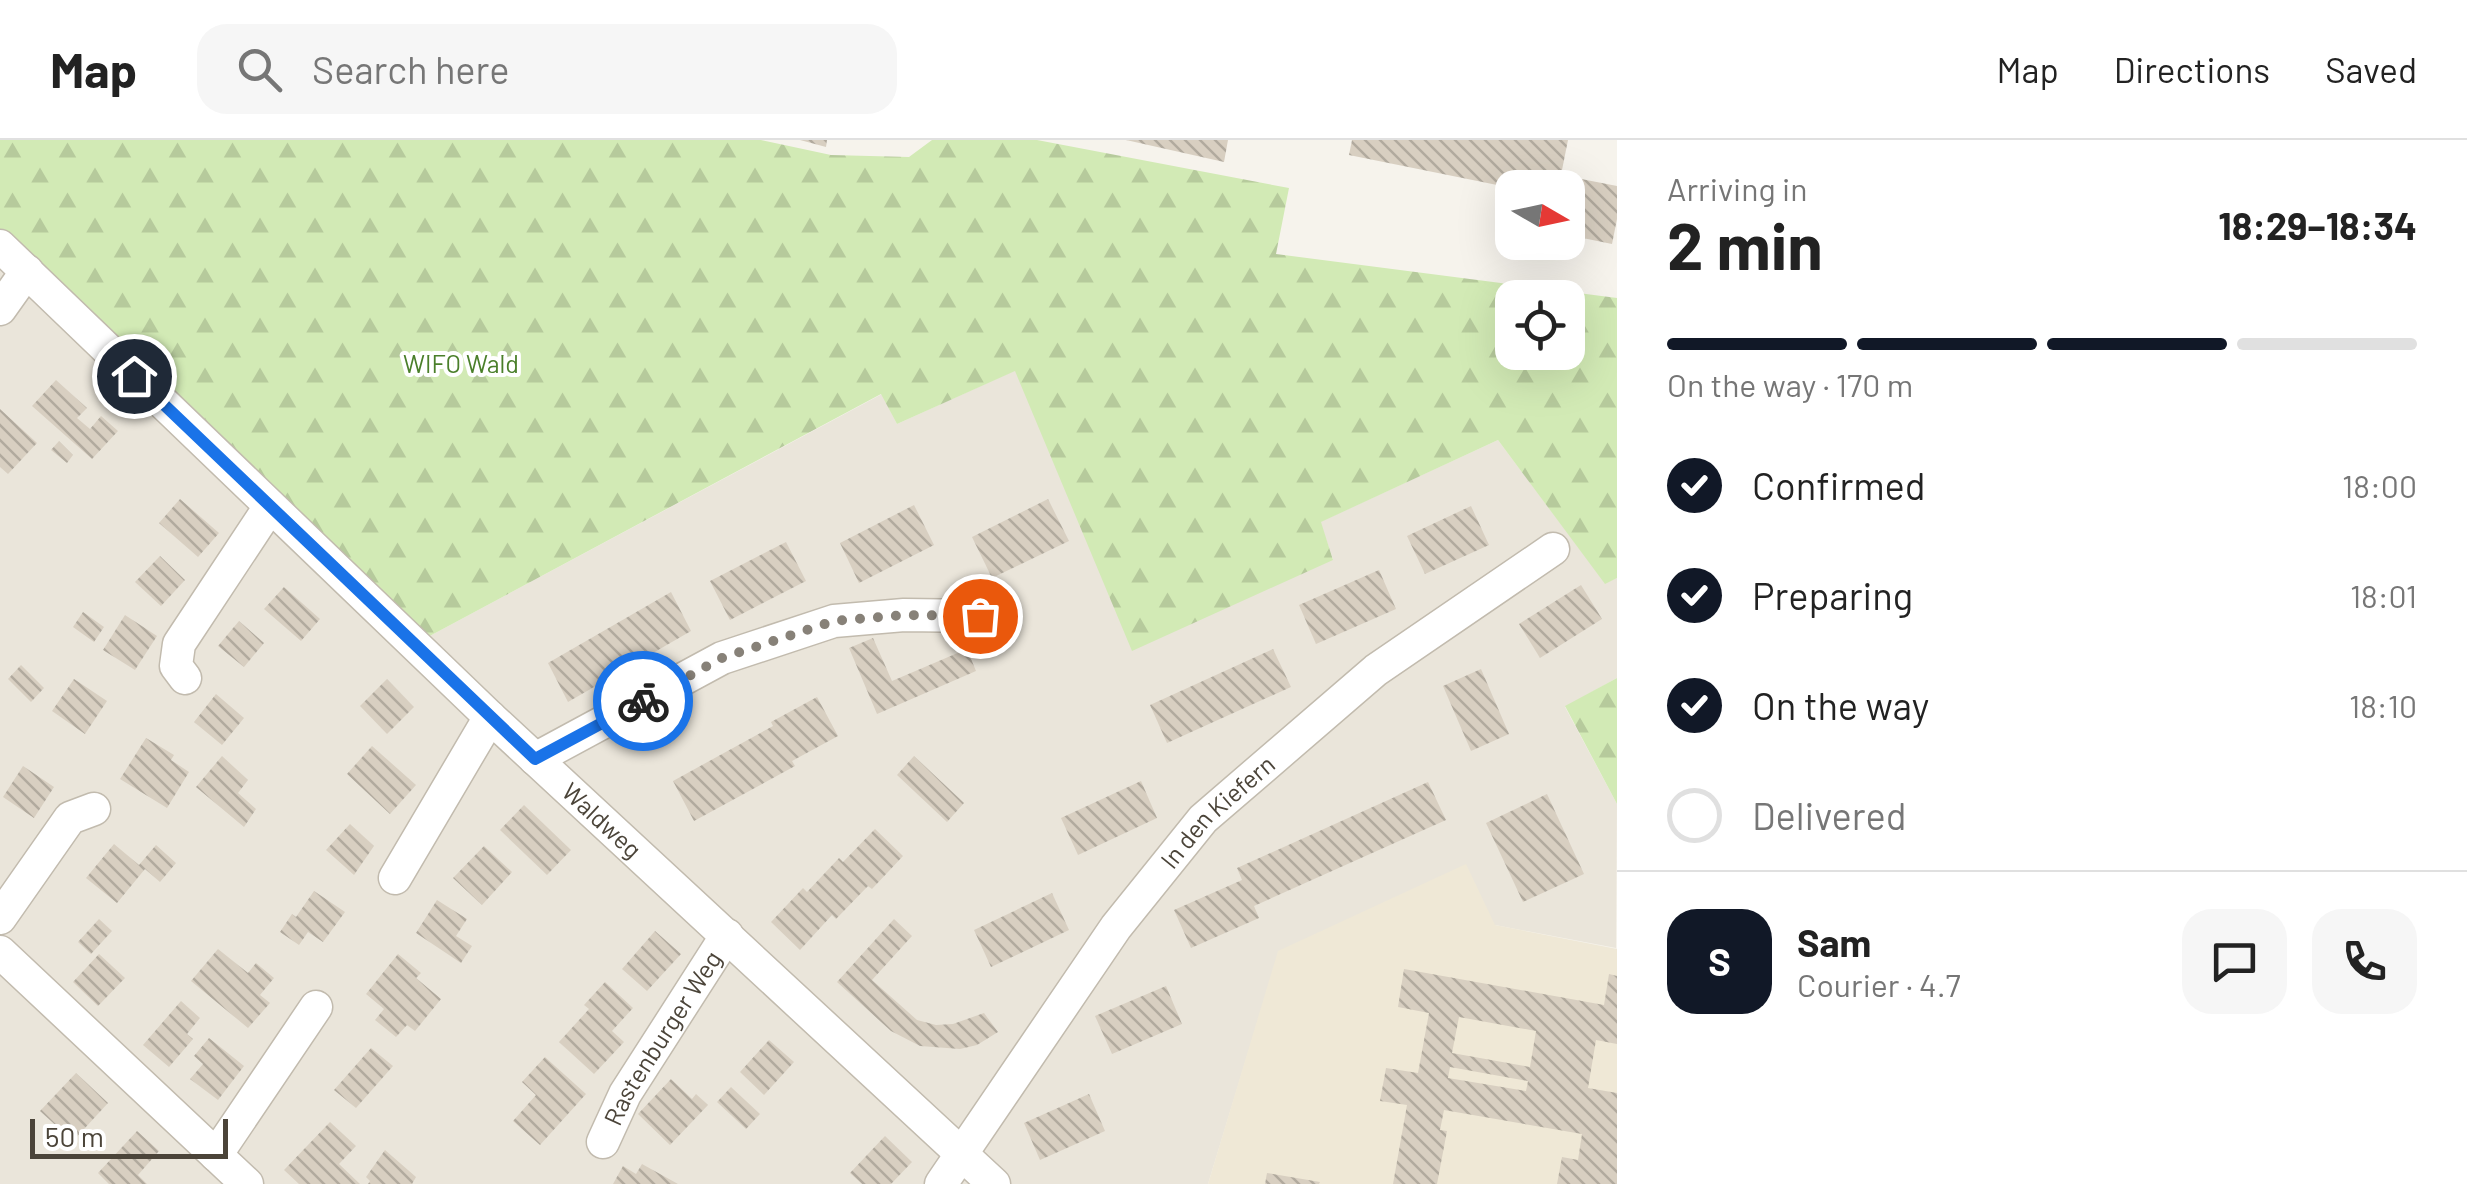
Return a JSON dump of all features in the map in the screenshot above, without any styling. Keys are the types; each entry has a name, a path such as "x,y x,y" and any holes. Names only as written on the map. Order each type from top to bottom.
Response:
{"street":[{"name":"Waldweg","path":"0,246 269,508 994,1184"},
{"path":"0,308 27,272"},
{"path":"185,678 176,666 179,644 269,508"},
{"name":"In den Kiefern","path":"941,1184 1116,927 1202,819 1376,670 1554,549"},
{"path":"535,759 722,658 834,621 904,615 980,616"},
{"path":"395,878 490,716"},
{"path":"0,918 70,818 94,809"},
{"name":"Rastenburger Weg","path":"603,1142 625,1094 728,935"},
{"path":"0,952 247,1184"},
{"path":"216,1155 316,1007"}],"shaded area":[{"path":"0,234 426,638 882,394 897,424 1016,370 1333,559 1320,522 1498,440 1605,583 1617,578 1617,678 1565,707 1617,804 1616,948 1495,925 1279,951 1208,1184 0,1184"},
{"path":"1466,864 1495,925 1617,949 1617,1184 1208,1184 1278,951"}],"green space":[{"name":"WIFO Wald","path":"0,140 761,140 831,155 909,157 932,140 1037,140 1289,188 1276,254 1495,282 1495,370 1585,370 1585,294 1617,298 1617,578 1605,584 1498,440 1321,522 1333,560 1132,651 1015,371 897,424 881,394 426,638 0,234"},
{"path":"1617,678 1617,804 1565,706"}],"building":[{"path":"800,140 827,140 826,147"},
{"path":"1126,140 1228,140 1224,162"},
{"path":"1352,140 1568,140 1562,170 1495,170 1495,185 1349,155"},
{"path":"1585,180 1617,186 1612,244 1585,238"},
{"path":"56,380 87,408 77,418 90,429 101,416 118,431 92,459 32,406"},
{"path":"0,409 37,443 8,474 0,467"},
{"path":"59,441 73,455 67,463 51,450"},
{"path":"180,499 219,533 198,557 159,523"},
{"path":"1048,499 1069,541 992,578 972,537"},
{"path":"914,505 934,545 859,583 840,543"},
{"path":"1471,506 1489,545 1425,574 1407,536"},
{"path":"786,542 806,581 730,620 710,581"},
{"path":"160,556 185,580 161,606 135,582"},
{"path":"1379,570 1396,609 1316,644 1299,605"},
{"path":"1581,585 1602,619 1540,658 1519,624"},
{"path":"284,587 320,619 301,641 264,609"},
{"path":"671,592 691,631 568,702 548,663"},
{"path":"83,612 104,627 94,642 73,627"},
{"path":"125,615 157,636 135,670 103,650"},
{"path":"239,621 264,643 244,667 218,646"},
{"path":"873,638 892,681 967,649 976,671 877,714 849,648"},
{"path":"1273,649 1291,687 1167,743 1150,705"},
{"path":"21,665 44,688 31,702 8,679"},
{"path":"1481,669 1509,734 1471,751 1443,686"},
{"path":"74,679 107,701 85,734 52,711"},
{"path":"387,679 414,707 387,734 360,706"},
{"path":"216,694 244,718 222,745 194,722"},
{"path":"817,697 838,736 792,761 795,766 694,821 673,781"},
{"path":"146,738 174,755 171,760 189,772 167,808 120,779"},
{"path":"372,746 416,785 390,814 347,774"},
{"path":"222,756 248,780 238,793 256,809 244,827 196,787"},
{"path":"914,756 964,803 947,822 897,775"},
{"path":"23,766 54,787 34,818 3,797"},
{"path":"1141,781 1157,818 1078,855 1061,818"},
{"path":"1428,782 1446,820 1254,906 1259,918 1191,948 1174,910 1242,880 1237,868"},
{"path":"1547,794 1584,874 1523,902 1486,823"},
{"path":"524,805 571,850 547,875 500,830"},
{"path":"350,824 374,846 354,875 326,850"},
{"path":"875,829 903,856 836,919 832,915 800,950 771,922 803,888 807,892 839,858 843,862"},
{"path":"114,844 139,865 156,845 176,863 160,882 145,869 117,903 86,878"},
{"path":"484,846 512,872 482,905 453,878"},
{"path":"314,891 345,912 323,942 308,932 299,945 280,932"},
{"path":"1052,893 1069,930 991,967 974,930"},
{"path":"437,900 467,919 456,936 472,946 461,963 416,933"},
{"path":"99,919 112,931 91,954 78,942"},
{"path":"894,919 912,936 872,980 917,1020 953,1024 984,1013 998,1032 977,1045 960,1049 920,1046 891,1031 837,982"},
{"path":"655,931 681,954 647,991 622,969"},
{"path":"218,949 248,973 256,963 274,978 260,995 270,1003 248,1028 191,981"},
{"path":"99,954 125,978 98,1006 73,982"},
{"path":"398,954 421,973 416,978 441,999 415,1031 407,1025 396,1037 375,1020 384,1009 366,994"},
{"path":"1404,969 1604,1005 1609,974 1617,976 1617,1044 1596,1040 1588,1088 1617,1093 1617,1184 1557,1184 1562,1157 1578,1160 1582,1134 1444,1110 1440,1130 1447,1131 1437,1184 1393,1184 1407,1105 1380,1101 1386,1068 1418,1073 1429,1013 1398,1007","holes":["1459,1017 1536,1031 1530,1067 1452,1053","1450,1067 1528,1081 1526,1091 1448,1078"]},
{"path":"605,982 633,1008 612,1031 624,1042 594,1074 559,1042 589,1009 584,1005"},
{"path":"1166,986 1182,1024 1112,1054 1095,1016"},
{"path":"181,1001 200,1018 187,1034 193,1039 169,1067 143,1045"},
{"path":"209,1038 244,1066 218,1100 190,1079 203,1064 194,1056"},
{"path":"769,1040 794,1062 764,1095 740,1072"},
{"path":"371,1048 393,1066 356,1108 334,1090"},
{"path":"545,1057 586,1094 540,1145 513,1121 536,1095 522,1082"},
{"path":"76,1073 108,1103 73,1141 40,1111"},
{"path":"671,1079 692,1099 696,1094 708,1105 670,1145 638,1114"},
{"path":"731,1087 760,1114 746,1129 717,1102"},
{"path":"1089,1094 1105,1131 1040,1160 1024,1123"},
{"path":"330,1122 356,1146 339,1164 360,1184 299,1184 284,1170"},
{"path":"137,1131 159,1151 138,1175 147,1184 109,1184 98,1173"},
{"path":"885,1136 912,1162 891,1184 862,1184 850,1173"},
{"path":"385,1150 416,1177 412,1184 368,1184 366,1177"},
{"path":"642,1164 678,1184 613,1184 623,1166 636,1174"},
{"path":"1267,1173 1320,1182 1265,1184"}],"way so far":[{"path":"643,701 722,658 834,621 904,615 980,616"}],"route":[{"path":"134,376 535,759 643,701"}]}
